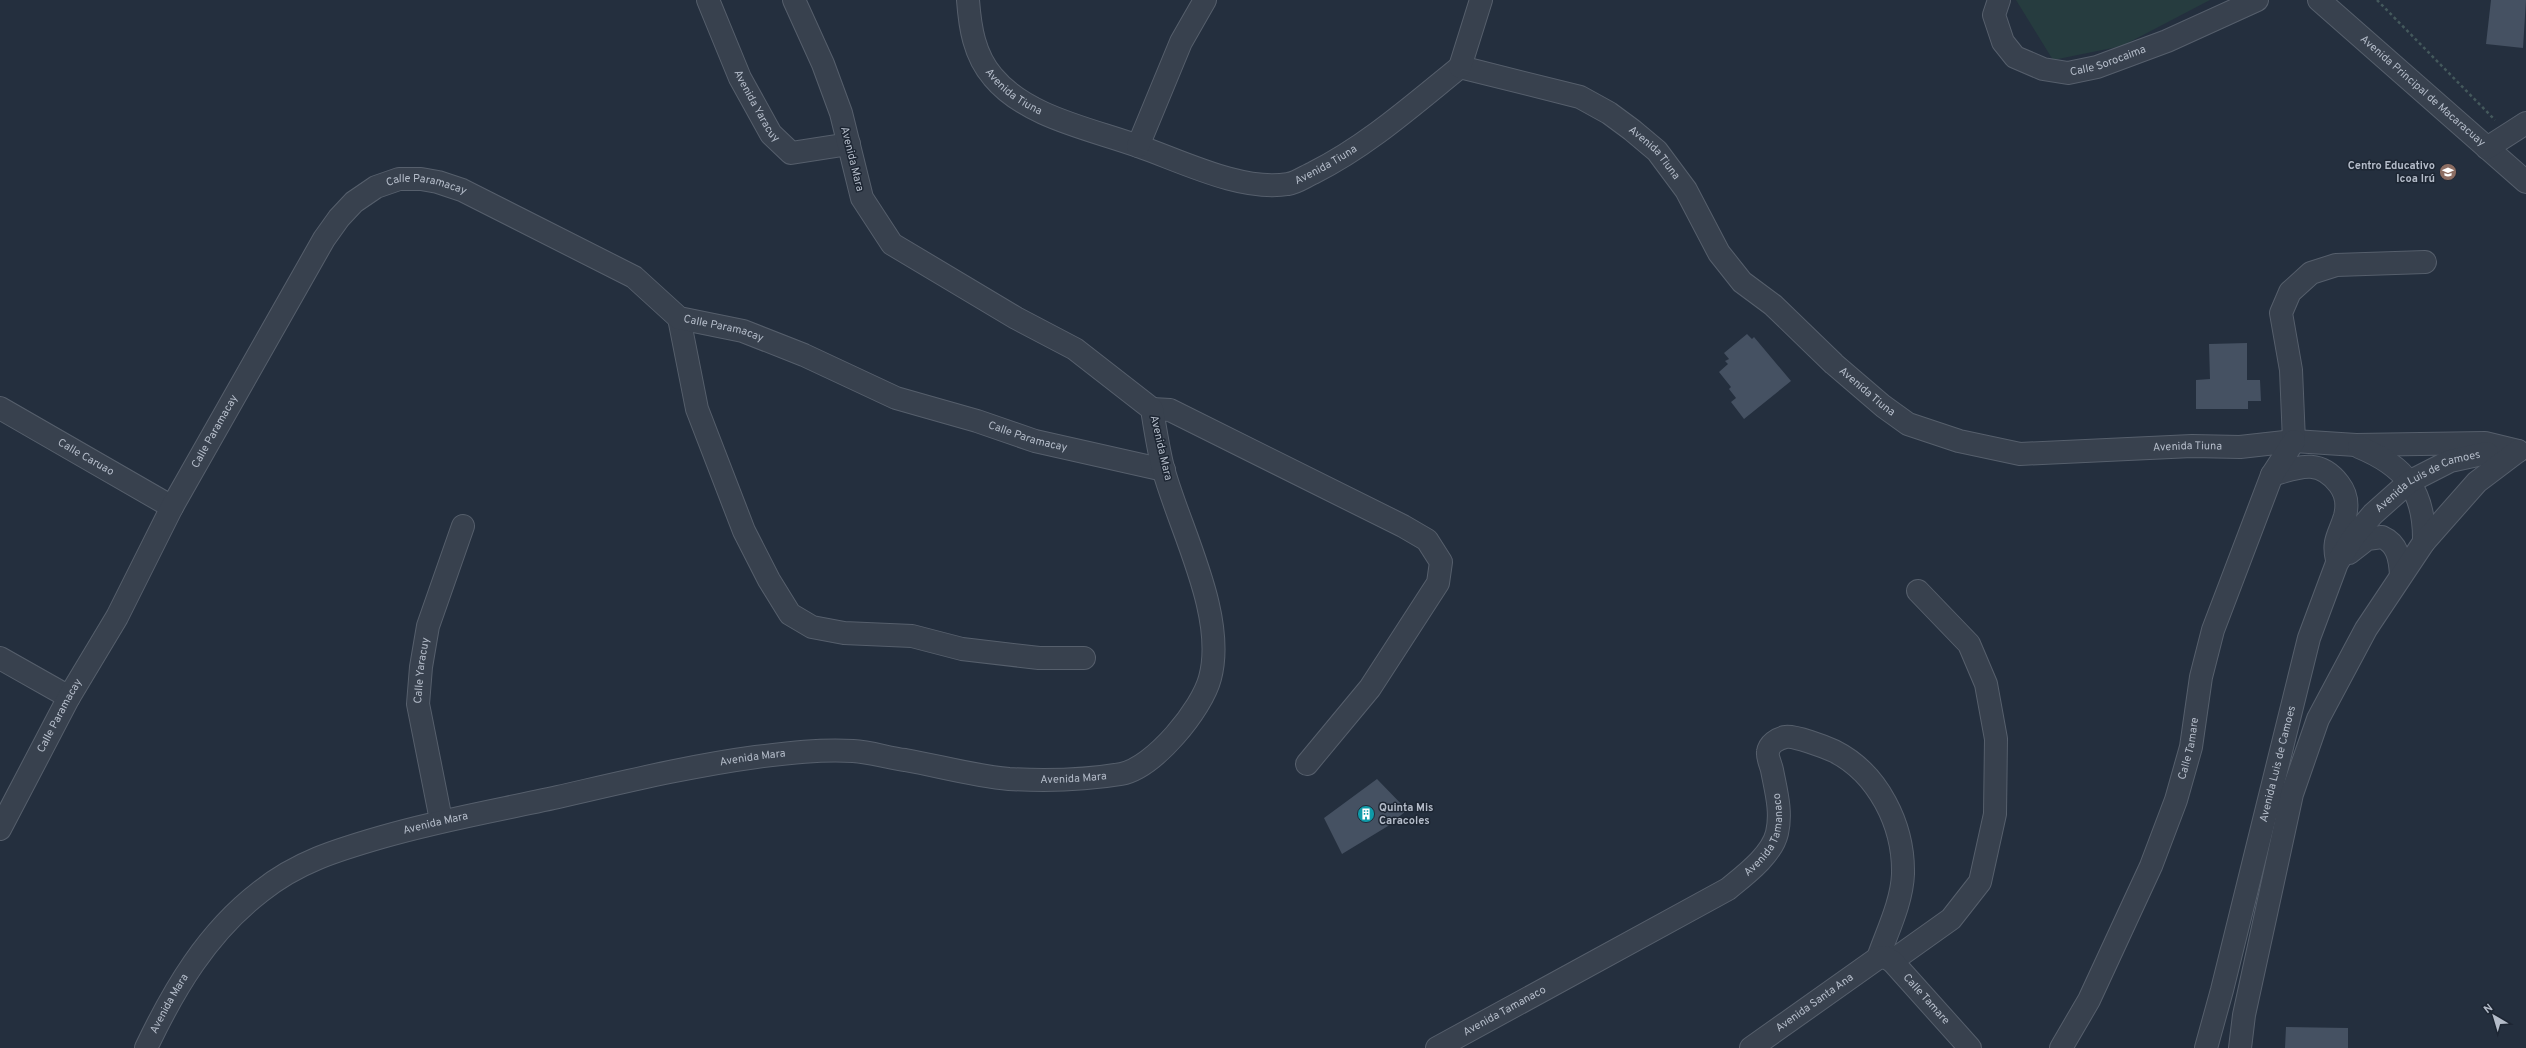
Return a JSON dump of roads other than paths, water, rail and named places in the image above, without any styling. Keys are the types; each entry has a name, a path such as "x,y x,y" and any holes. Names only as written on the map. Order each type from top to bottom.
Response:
{"street":[{"name":"Avenida Yaracuy","path":"708,0 740,78 771,134 791,153 849,144"},
{"name":"Avenida Mara","path":"146,1048 168,1002 185,974 208,942 259,892 316,857 441,820 715,762 789,752 855,751 1006,778 1041,780 1126,773 1156,754 1178,731 1197,707 1210,678 1213,652 1212,620 1185,531 1164,470 1152,409 1075,349 1016,318 892,244 862,198 841,113 823,64 794,0"},
{"name":"Avenida Tiuna","path":"968,0 972,38 992,77 1021,101 1073,126 1138,146 1187,166 1253,184 1289,184 1330,164 1389,124 1460,67 1580,97 1609,112 1656,151 1686,190 1719,253 1742,282 1773,306 1834,364 1883,406 1908,424 1959,441 2020,454 2192,446 2240,447 2294,441 2356,445 2484,443 2522,451"},
{"path":"1138,146 1181,42 1205,0"},
{"path":"1460,67 1481,0"},
{"name":"Calle Sorocaima","path":"1999,0 1994,15 2003,42 2015,57 2043,69 2068,72 2097,67 2166,41 2257,0"},
{"name":"Avenida Principal de Macaracuay","path":"2319,0 2526,182"},
{"path":"2487,148 2517,129"},
{"name":"Calle Paramacay","path":"0,829 70,697 117,617 172,507 324,239 354,202 376,187 399,179 421,179 462,190 634,277 679,318 743,330 804,355 896,398 977,421 1035,441 1164,470"},
{"path":"2294,441 2291,370 2281,313 2290,292 2311,273 2336,265 2425,262"},
{"path":"679,318 697,409 744,531 769,580 790,614 812,627 844,633 912,636 962,649 1039,658 1084,658"},
{"name":"Calle Caruao","path":"0,408 172,507"},
{"path":"1152,409 1170,410 1403,526 1427,540 1441,562 1438,583 1374,682 1307,764"},
{"name":"Calle Tamare","path":"2061,1048 2089,1000 2151,866 2176,800 2191,747 2201,677 2213,630 2272,475 2294,441"},
{"path":"2356,445 2391,463 2410,482 2423,512 2424,542"},
{"name":"Avenida Luis de Camoes","path":"2206,1048 2222,990 2309,638 2337,563 2355,535 2373,514 2410,482 2450,461 2480,453 2522,451"},
{"name":"Avenida Luis de Camoes","path":"2240,1048 2244,1015 2295,786 2318,719 2340,674 2401,575 2424,542 2477,482 2522,451"},
{"path":"2272,475 2300,467 2315,467 2326,470 2341,486 2346,503 2345,516 2334,546 2337,563"},
{"name":"Calle Yaracuy","path":"441,820 418,704 421,667 428,626 463,526"},
{"path":"2337,563 2357,545 2373,536 2382,536 2394,546 2398,555 2401,575"},
{"name":"Avenida Santa Ana","path":"1751,1048 1885,959 1951,919 1980,882 1995,814 1996,739 1986,684 1969,644 1918,591"},
{"path":"0,658 70,697"},
{"name":"Avenida Tamanaco","path":"1437,1048 1728,889 1759,863 1777,834 1780,808 1768,753 1774,742 1786,736 1824,746 1843,756 1864,772 1881,793 1892,818 1899,844 1903,874 1885,959"},
{"name":"Calle Tamare","path":"1885,959 1970,1048"}],"place":[{"name":"Centro Educativo Icoa Irú","path":"2448,172"},
{"name":"Quinta Mis Caracoles","path":"1366,814"}]}
